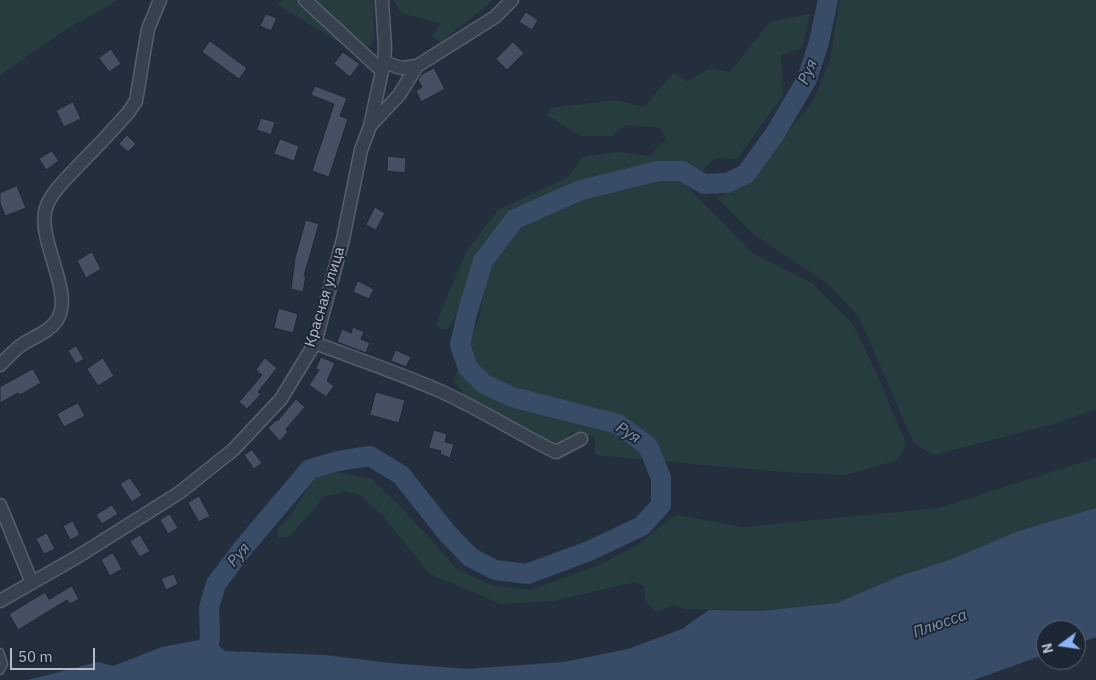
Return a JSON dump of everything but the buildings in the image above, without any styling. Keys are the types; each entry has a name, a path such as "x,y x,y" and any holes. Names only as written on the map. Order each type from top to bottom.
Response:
{"street":[{"path":"0,364 23,344 43,334 56,321 62,310 46,233 44,218 46,207 57,190 128,113 136,101 148,29 160,0"},
{"path":"305,0 382,66 401,68 417,66"},
{"path":"370,126 385,48 382,0"},
{"name":"Красная улица","path":"0,600 77,557 179,493 233,450 280,399 315,343 343,238 361,150 370,126 399,95 417,66 495,17 512,0"},
{"path":"315,343 440,391 470,405 526,438 556,452 581,439"},
{"path":"0,504 32,583"}],"lane":[{"path":"0,652 4,664 0,671"}],"green space":[{"path":"0,0 118,0 65,30 0,75"},
{"path":"283,0 373,0 374,40 368,48 347,47 278,5"},
{"path":"394,0 493,0 441,42 432,36 441,23 401,13"},
{"path":"840,0 1096,0 1096,409 1057,423 934,455 914,444 859,317 828,284 752,233 717,198 745,185 812,103 830,60"},
{"path":"810,14 802,48 781,55 783,95 737,159 715,158 687,186 752,253 812,283 853,324 879,379 906,444 898,460 845,475 782,472 596,455 594,437 572,432 562,445 529,433 472,403 453,381 479,319 487,277 476,277 464,296 449,328 442,330 436,324 466,252 498,210 568,177 583,157 617,152 650,156 666,139 660,128 626,125 612,136 581,136 547,115 550,108 616,100 644,107 673,73 687,81 709,69 730,72 770,22"},
{"path":"1096,458 1096,508 1018,531 952,559 900,576 837,603 759,611 684,609 675,605 656,612 645,600 644,586 635,582 553,601 501,604 430,574 383,516 360,495 346,491 324,497 289,537 279,538 277,529 290,516 316,477 336,472 372,479 403,509 458,570 494,586 531,590 599,565 636,546 675,515 743,527 939,508"}],"water":[{"name":"Плюсса","path":"1096,508 1096,637 1086,640 1086,620 1036,620 1036,658 974,680 28,680 98,662 113,666 162,647 210,638 225,651 325,655 389,663 467,669 564,662 628,649 682,629 709,610 759,611 837,603 900,576 952,559 1018,531"}],"waterway":[{"name":"Руя","path":"200,680 210,638 209,608 216,584 243,548 310,469 338,461 370,456 401,475 447,533 470,557 495,570 527,574 589,551 642,526 661,505 661,478 648,446 618,424 512,397 484,384 468,368 460,345 483,261 515,219 581,190 658,171 682,171 704,184 727,183 746,174 776,132 807,79 819,42 828,0"}]}
